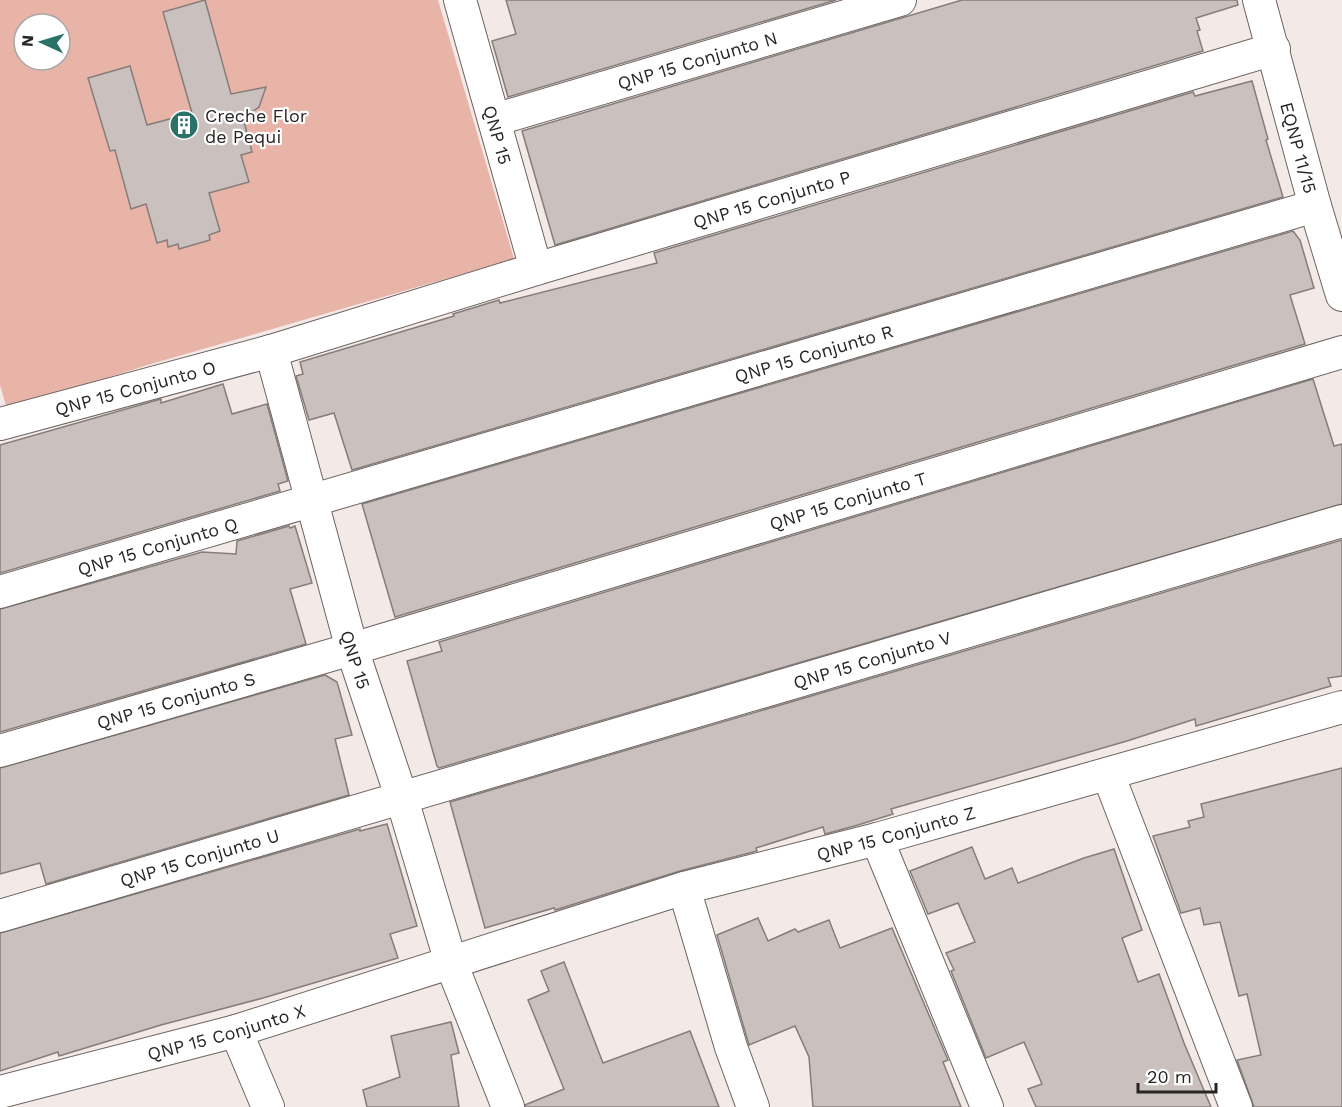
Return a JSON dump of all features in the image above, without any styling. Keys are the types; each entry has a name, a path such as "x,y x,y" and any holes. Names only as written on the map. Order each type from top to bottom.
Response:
{"street":[{"name":"QNP 15","path":"460,0 536,269"},
{"name":"QNP 15 Conjunto N","path":"494,120 900,0"},
{"name":"EQNP 11/15","path":"1259,0 1315,206 1342,295"},
{"name":"QNP 15 Conjunto P","path":"271,351 536,269 1274,50"},
{"name":"QNP 15 Conjunto R","path":"313,500 1315,206"},
{"name":"QNP 15","path":"271,351 352,648 402,799 451,963 508,1107"},
{"name":"QNP 15 Conjunto O","path":"0,424 271,351"},
{"name":"QNP 15 Conjunto T","path":"352,648 1342,352"},
{"name":"QNP 15 Conjunto Q","path":"0,592 313,500"},
{"name":"QNP 15 Conjunto V","path":"402,799 1342,521"},
{"name":"QNP 15 Conjunto S","path":"0,751 352,648"},
{"name":"QNP 15 Conjunto Z","path":"451,963 684,888 877,839 1342,707"},
{"path":"1108,774 1236,1107"},
{"name":"QNP 15 Conjunto U","path":"0,916 402,799"},
{"path":"877,839 987,1107"},
{"path":"684,888 731,1047 753,1107"},
{"name":"QNP 15 Conjunto X","path":"0,1092 236,1031 451,963"},
{"path":"236,1031 268,1107"}],"shaded area":[{"path":"0,0 438,0 514,259 151,364 7,409 0,385"}],"building":[{"name":"Creche Flor de Pequi","path":"205,0 231,94 266,87 259,107 243,118 252,152 241,155 249,182 209,193 220,231 209,235 210,240 179,249 178,244 168,247 167,240 157,243 146,204 131,209 115,150 110,151 88,78 130,66 147,125 192,113 163,12"},
{"path":"506,0 836,0 508,97 492,41 516,34"},
{"path":"962,0 1237,0 1238,5 1196,18 1203,51 555,245 522,131"},
{"path":"1252,81 1283,197 352,470 334,413 309,420 296,376 303,374 300,362 454,316 453,314 499,300 500,303 657,263 654,253 1193,92 1195,96"},
{"path":"1293,231 1300,240 1314,288 1290,295 1305,344 395,617 362,504"},
{"path":"1313,379 1334,446 1342,444 1342,504 439,768 437,766 407,661 442,651 439,642"},
{"path":"223,384 232,414 267,404 288,481 278,484 280,491 0,573 0,445 161,399 161,403"},
{"path":"289,526 290,528 295,526 312,583 290,589 306,644 0,732 0,609 202,552 236,554 237,541"},
{"path":"1342,540 1342,676 1328,678 1331,686 1196,726 1195,719 891,809 893,814 858,825 825,834 823,827 756,848 757,851 485,928 450,802"},
{"path":"325,675 337,682 352,735 335,739 349,795 46,884 40,863 0,874 0,768"},
{"path":"1342,768 1342,1107 1254,1107 1237,1060 1261,1055 1247,994 1239,996 1220,922 1204,925 1200,908 1181,913 1153,836 1190,827 1188,821 1204,817 1201,804"},
{"path":"387,824 417,926 390,934 398,958 59,1056 58,1052 0,1071 0,933 360,829 360,831"},
{"path":"972,847 985,879 1012,868 1018,883 1114,849 1142,930 1122,938 1138,982 1159,974 1184,1043 1211,1107 1036,1107 1028,1089 1042,1084 1024,1042 986,1058 946,953 975,942 958,903 928,914 910,871"},
{"path":"758,918 768,941 795,929 798,932 829,920 840,948 892,928 948,1060 943,1062 961,1107 813,1107 809,1057 795,1026 749,1045 717,935"},
{"path":"564,962 603,1063 690,1031 719,1107 526,1107 525,1105 564,1089 528,1000 549,991 541,971"},
{"path":"451,1022 459,1053 451,1055 459,1107 367,1107 363,1090 400,1077 391,1036"}],"place":[{"name":"Creche Flor de Pequi","path":"184,125"}]}
